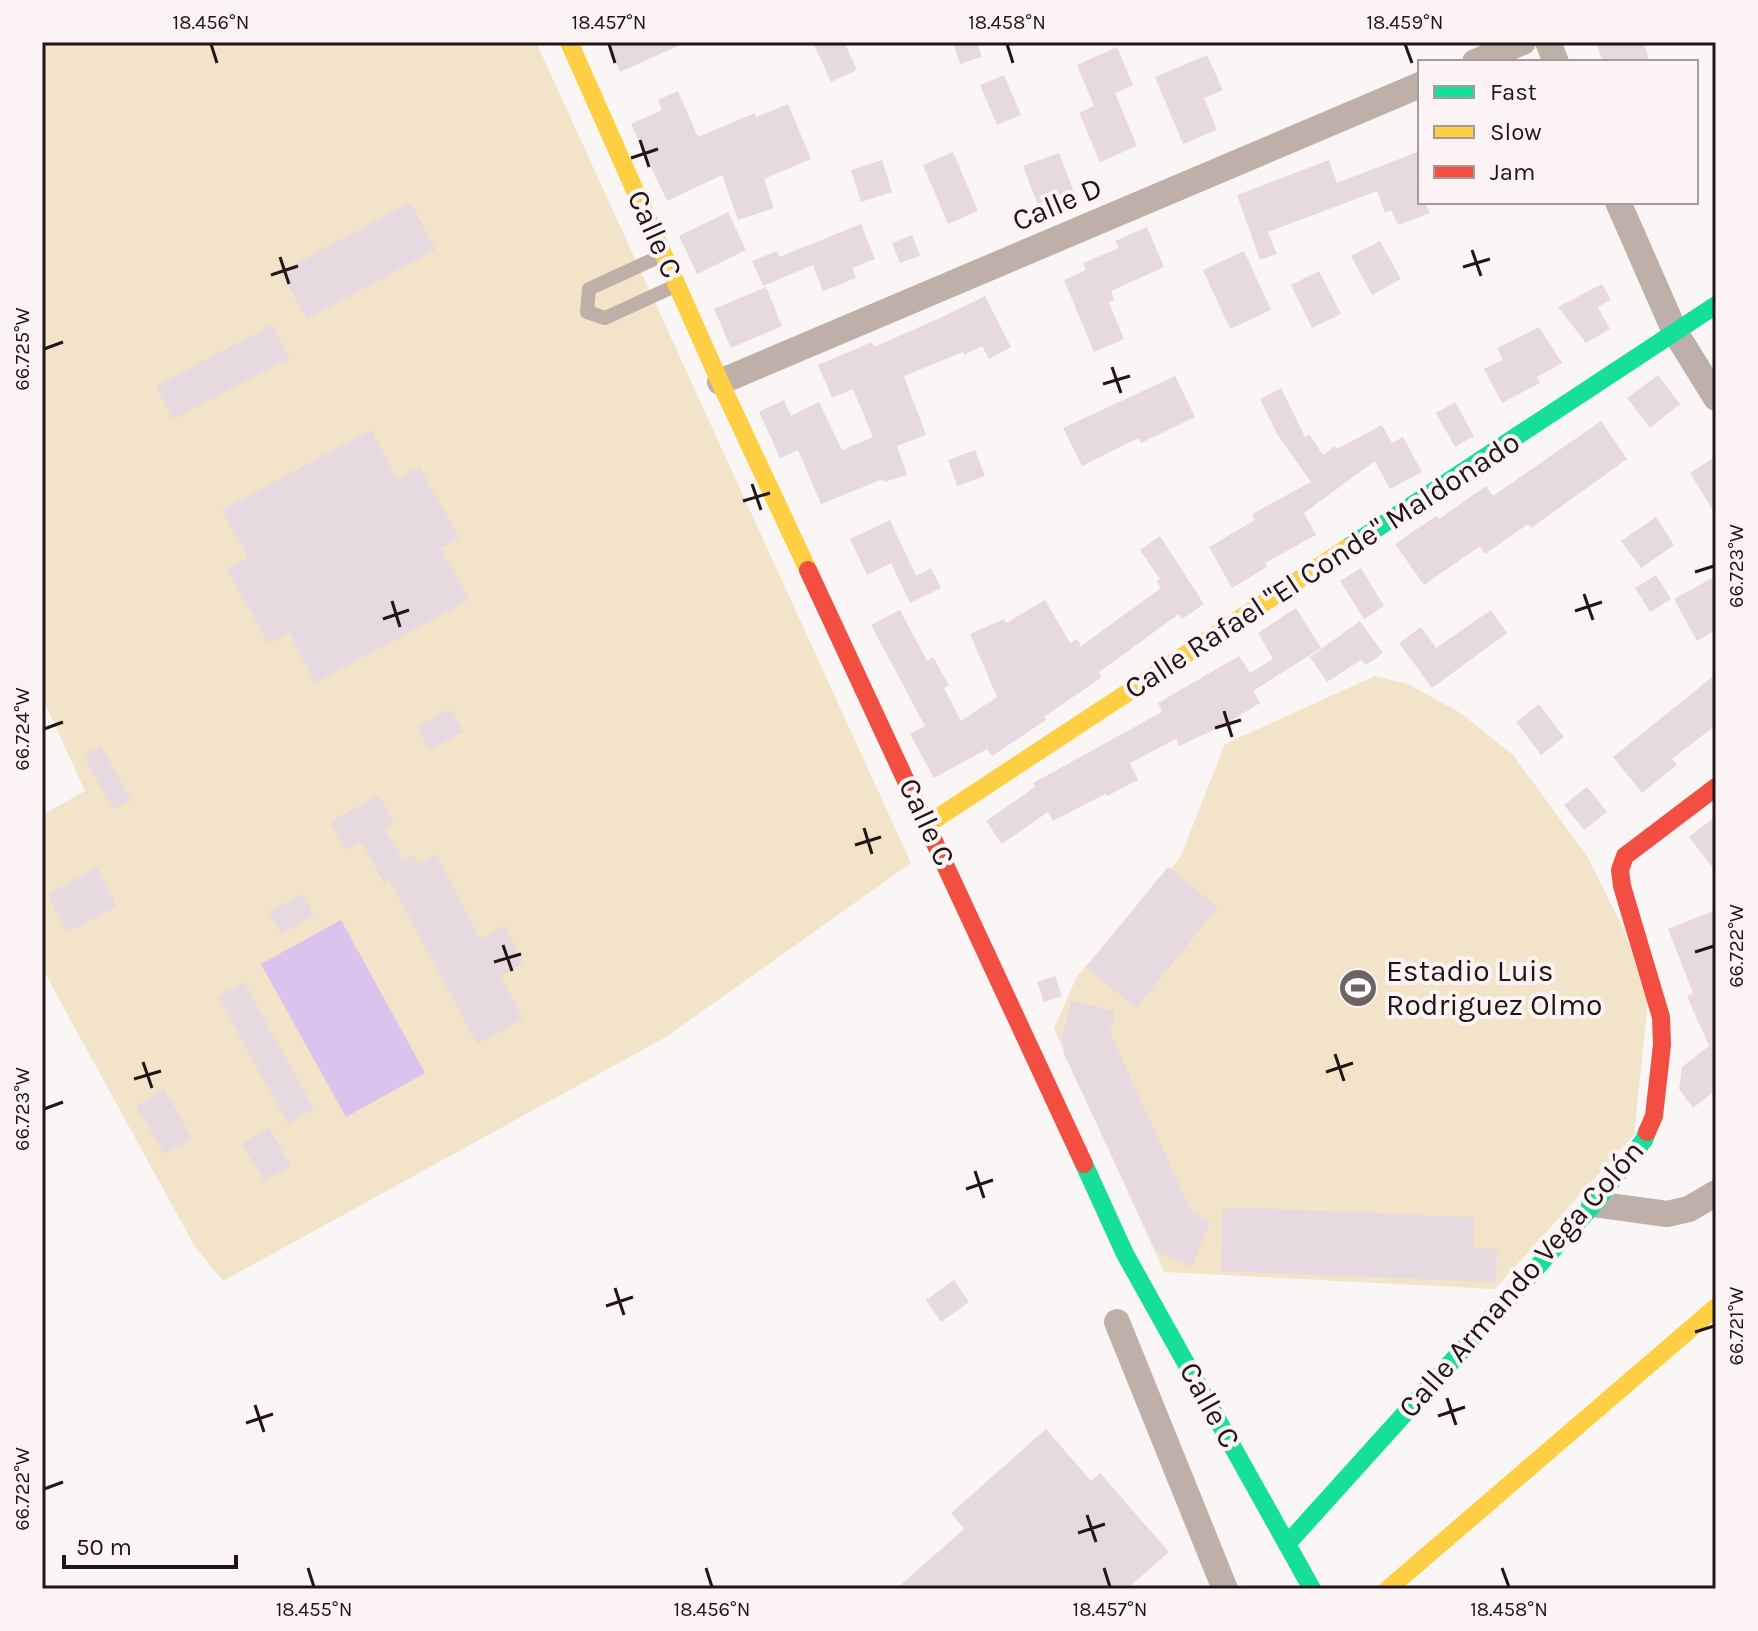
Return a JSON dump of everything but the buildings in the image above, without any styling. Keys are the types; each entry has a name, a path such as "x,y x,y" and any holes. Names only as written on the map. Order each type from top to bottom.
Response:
{"street":[{"name":"Calle C","path":"569,42 720,382 928,824 1125,1254 1312,1589"},
{"path":"1480,60 1523,42"},
{"name":"Calle D","path":"720,382 1418,86"},
{"path":"1619,204 1675,332 1716,398"},
{"name":"Calle Rafael \"El Conde\" Maldonado","path":"928,824 1716,305"},
{"name":"Calle Armando Vega Colón","path":"1287,1544 1594,1204 1644,1140 1654,1116 1662,1045 1661,1017 1620,870 1625,856 1716,787"},
{"path":"1594,1204 1667,1214 1689,1209 1716,1193"},
{"path":"1388,1589 1716,1307"},
{"path":"1117,1322 1225,1589"}],"lane":[{"path":"664,255 589,289 587,312 605,318 678,285"}],"shaded area":[{"path":"42,42 536,42 911,863 666,1037 223,1281 195,1247 42,968 42,815 85,791 42,697"},
{"name":"Estadio Luis Rodriguez Olmo","path":"1375,676 1408,684 1459,712 1513,755 1587,856 1622,926 1648,1001 1634,1135 1495,1289 1164,1272 1054,1029 1077,976 1180,858 1225,744"},
{"path":"341,920 425,1073 346,1117 261,964"}],"traffic: fast":[{"path":"1347,548 1716,305"},
{"path":"1287,1544 1594,1204 1647,1132"},
{"path":"1084,1164 1125,1254 1312,1589"}],"traffic: slow":[{"path":"569,42 720,382 808,570"},
{"path":"928,824 1347,548"},
{"path":"1388,1589 1716,1307"}],"traffic: jam":[{"path":"808,570 1084,1164"},
{"path":"1647,1132 1654,1116 1662,1045 1661,1017 1620,870 1625,856 1716,787"}],"place":[{"name":"Estadio Luis Rodriguez Olmo","path":"1358,988"}]}
